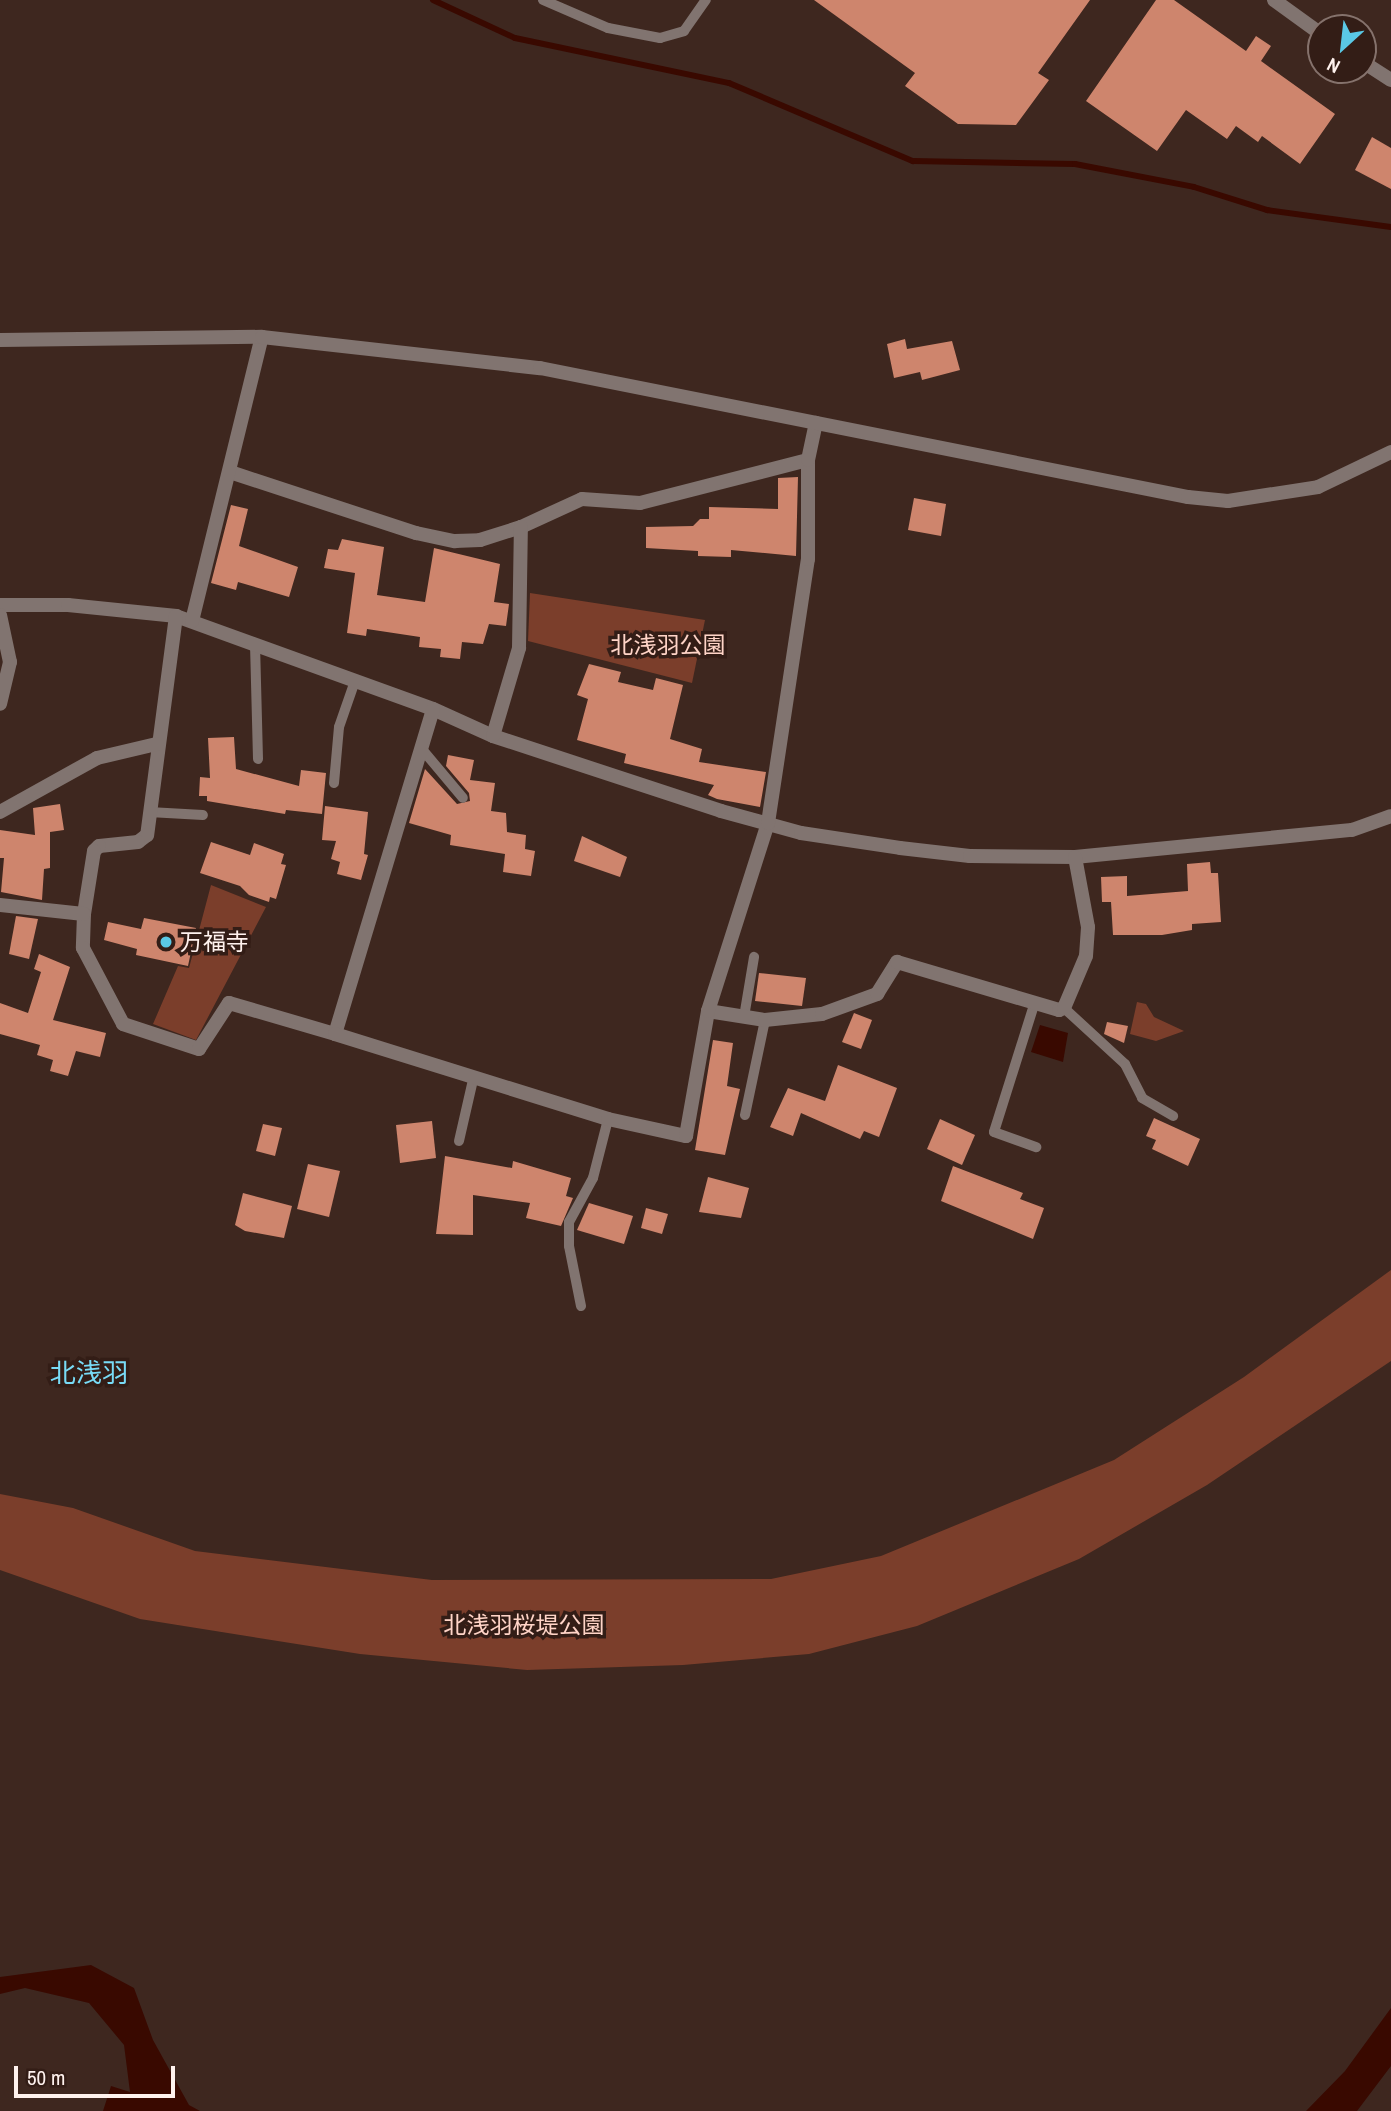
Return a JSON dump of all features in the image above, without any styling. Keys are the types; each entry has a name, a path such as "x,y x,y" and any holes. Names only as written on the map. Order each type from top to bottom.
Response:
{"street":[{"path":"1274,0 1307,24"},
{"path":"0,340 262,337 540,368 1188,497 1228,501 1318,488 1391,452"},
{"path":"192,621 262,337"},
{"path":"176,616 156,744 147,835 138,842 94,851 84,914 83,948 123,1024 199,1049 229,1003 335,1034 472,1080 608,1119 686,1136 708,1010 768,823 808,559 808,460 816,423"},
{"path":"230,472 416,533 455,541 480,540 521,527 582,499 640,503 808,460"},
{"path":"493,736 519,648 521,527"},
{"path":"0,605 68,605 176,616 433,709 493,736 801,833 970,856 1075,857 1352,830 1390,821"},
{"path":"0,615 10,662 0,704"},
{"path":"335,1034 433,709"},
{"path":"0,812 97,758 156,744"},
{"path":"708,1010 765,1020 822,1014 867,1000 877,994 897,962 1034,1005 1065,1008 1087,943 1075,857"},
{"path":"0,905 84,914"}],"lane":[{"path":"543,0 608,28 660,38 684,30 706,0"},
{"path":"255,644 258,759"},
{"path":"334,783 339,727 355,681"},
{"path":"421,748 463,798"},
{"path":"149,812 204,815"},
{"path":"744,1017 754,957"},
{"path":"1034,1005 993,1132 1036,1147"},
{"path":"1065,1008 1125,1064 1142,1098 1173,1116"},
{"path":"745,1115 765,1020"},
{"path":"459,1141 472,1080"},
{"path":"581,1306 569,1245 569,1222 593,1178 608,1119"}],"green space":[{"name":"北浅羽公園","path":"530,593 705,620 692,683 528,641"},
{"path":"211,885 266,907 196,1040 153,1024 178,966 189,968"},
{"path":"1137,1002 1146,1004 1154,1017 1184,1031 1156,1041 1130,1034"},
{"name":"北浅羽桜堤公園","path":"1391,1270 1391,1361 1207,1485 1079,1559 917,1626 809,1654 683,1665 527,1670 360,1654 140,1619 0,1570 0,1494 73,1508 195,1551 432,1580 771,1579 881,1556 1114,1460 1244,1377"}],"shaded area":[{"path":"1040,1025 1068,1033 1063,1062 1031,1052"},
{"path":"91,1965 134,1988 153,2040 189,2105 200,2111 103,2111 111,2086 130,2092 124,2045 89,2003 25,1988 0,1994 0,1977"},
{"path":"1391,2008 1391,2066 1357,2111 1306,2111 1345,2071"}],"building":[{"path":"814,0 1090,0 1038,73 1049,80 1016,125 958,124 905,86 915,73"},
{"path":"1156,0 1174,0 1246,51 1256,36 1271,46 1261,61 1335,114 1300,164 1262,136 1258,142 1236,126 1227,139 1186,110 1157,151 1086,101"},
{"path":"1372,137 1391,148 1391,189 1355,170"},
{"path":"905,339 907,349 952,341 960,370 922,380 920,372 894,378 887,344"},
{"path":"798,477 796,556 731,550 731,557 698,556 698,551 646,548 646,527 693,526 700,519 709,519 709,507 778,509 778,478"},
{"path":"914,498 946,504 941,536 908,530"},
{"path":"231,505 248,509 239,546 298,567 289,597 238,582 236,590 211,583"},
{"path":"342,539 384,547 377,595 425,602 434,548 500,564 494,602 509,604 506,626 489,624 483,644 462,642 460,659 440,657 441,649 419,647 420,637 367,629 366,636 347,633 355,573 324,568 328,549 338,550"},
{"path":"589,664 621,672 618,682 653,690 656,678 683,685 670,739 702,749 699,762 766,772 760,807 717,799 708,795 714,785 624,763 626,754 577,740 588,699 577,695"},
{"path":"234,737 236,769 299,786 301,770 326,773 322,814 286,810 285,814 207,801 207,796 199,796 200,777 210,778 208,738"},
{"path":"448,755 474,760 470,780 495,783 491,811 506,813 507,832 526,835 525,849 535,851 531,876 503,872 505,854 450,845 451,835 409,823 425,769 457,804 470,801 469,793 446,766"},
{"path":"60,804 64,830 50,832 50,868 44,869 42,900 1,892 4,858 0,858 0,830 35,835 33,808"},
{"path":"325,806 368,812 364,854 368,855 361,880 337,874 340,862 331,859 336,841 322,840"},
{"path":"582,836 627,857 620,877 574,861"},
{"path":"211,842 250,855 254,843 284,854 281,864 286,865 276,899 270,897 269,902 249,895 240,886 200,873"},
{"path":"1210,862 1211,873 1218,873 1221,922 1192,924 1192,930 1162,935 1113,935 1111,902 1102,902 1101,877 1127,876 1127,896 1188,891 1187,864"},
{"path":"16,916 38,919 29,959 9,954"},
{"name":"万福寺","path":"144,918 196,928 188,966 136,955 137,949 104,940 108,922 141,929"},
{"path":"39,954 70,967 53,1020 106,1033 100,1057 76,1051 68,1076 50,1071 53,1060 37,1055 40,1045 0,1034 0,1003 28,1013 41,972 34,969"},
{"path":"759,973 806,978 802,1006 755,1001"},
{"path":"854,1013 872,1020 861,1049 842,1042"},
{"path":"1107,1022 1128,1026 1124,1043 1104,1034"},
{"path":"713,1040 733,1043 727,1086 740,1089 725,1155 695,1150"},
{"path":"838,1065 897,1088 879,1137 864,1131 860,1139 801,1113 793,1136 770,1127 788,1088 825,1101"},
{"path":"1154,1118 1200,1139 1188,1166 1152,1149 1156,1140 1146,1136"},
{"path":"940,1119 975,1135 962,1165 927,1149"},
{"path":"432,1121 436,1158 400,1163 396,1125"},
{"path":"263,1124 282,1128 275,1156 256,1151"},
{"path":"445,1156 512,1168 513,1161 571,1178 566,1196 573,1198 561,1226 526,1218 530,1203 473,1195 473,1235 436,1234"},
{"path":"308,1164 340,1171 329,1217 297,1209"},
{"path":"953,1166 1023,1193 1020,1199 1044,1208 1033,1239 941,1201"},
{"path":"708,1177 749,1188 741,1218 699,1212"},
{"path":"243,1193 292,1206 284,1238 245,1231 235,1225"},
{"path":"589,1203 633,1216 624,1244 577,1230"},
{"path":"646,1208 668,1214 662,1234 641,1228"}],"waterway":[{"path":"433,0 515,38 729,83 913,161 1075,164 1194,187 1267,210 1391,227"}],"place":[{"name":"万福寺","path":"166,942"}],"district":[{"name":"北浅羽","path":"89,1373"}]}
